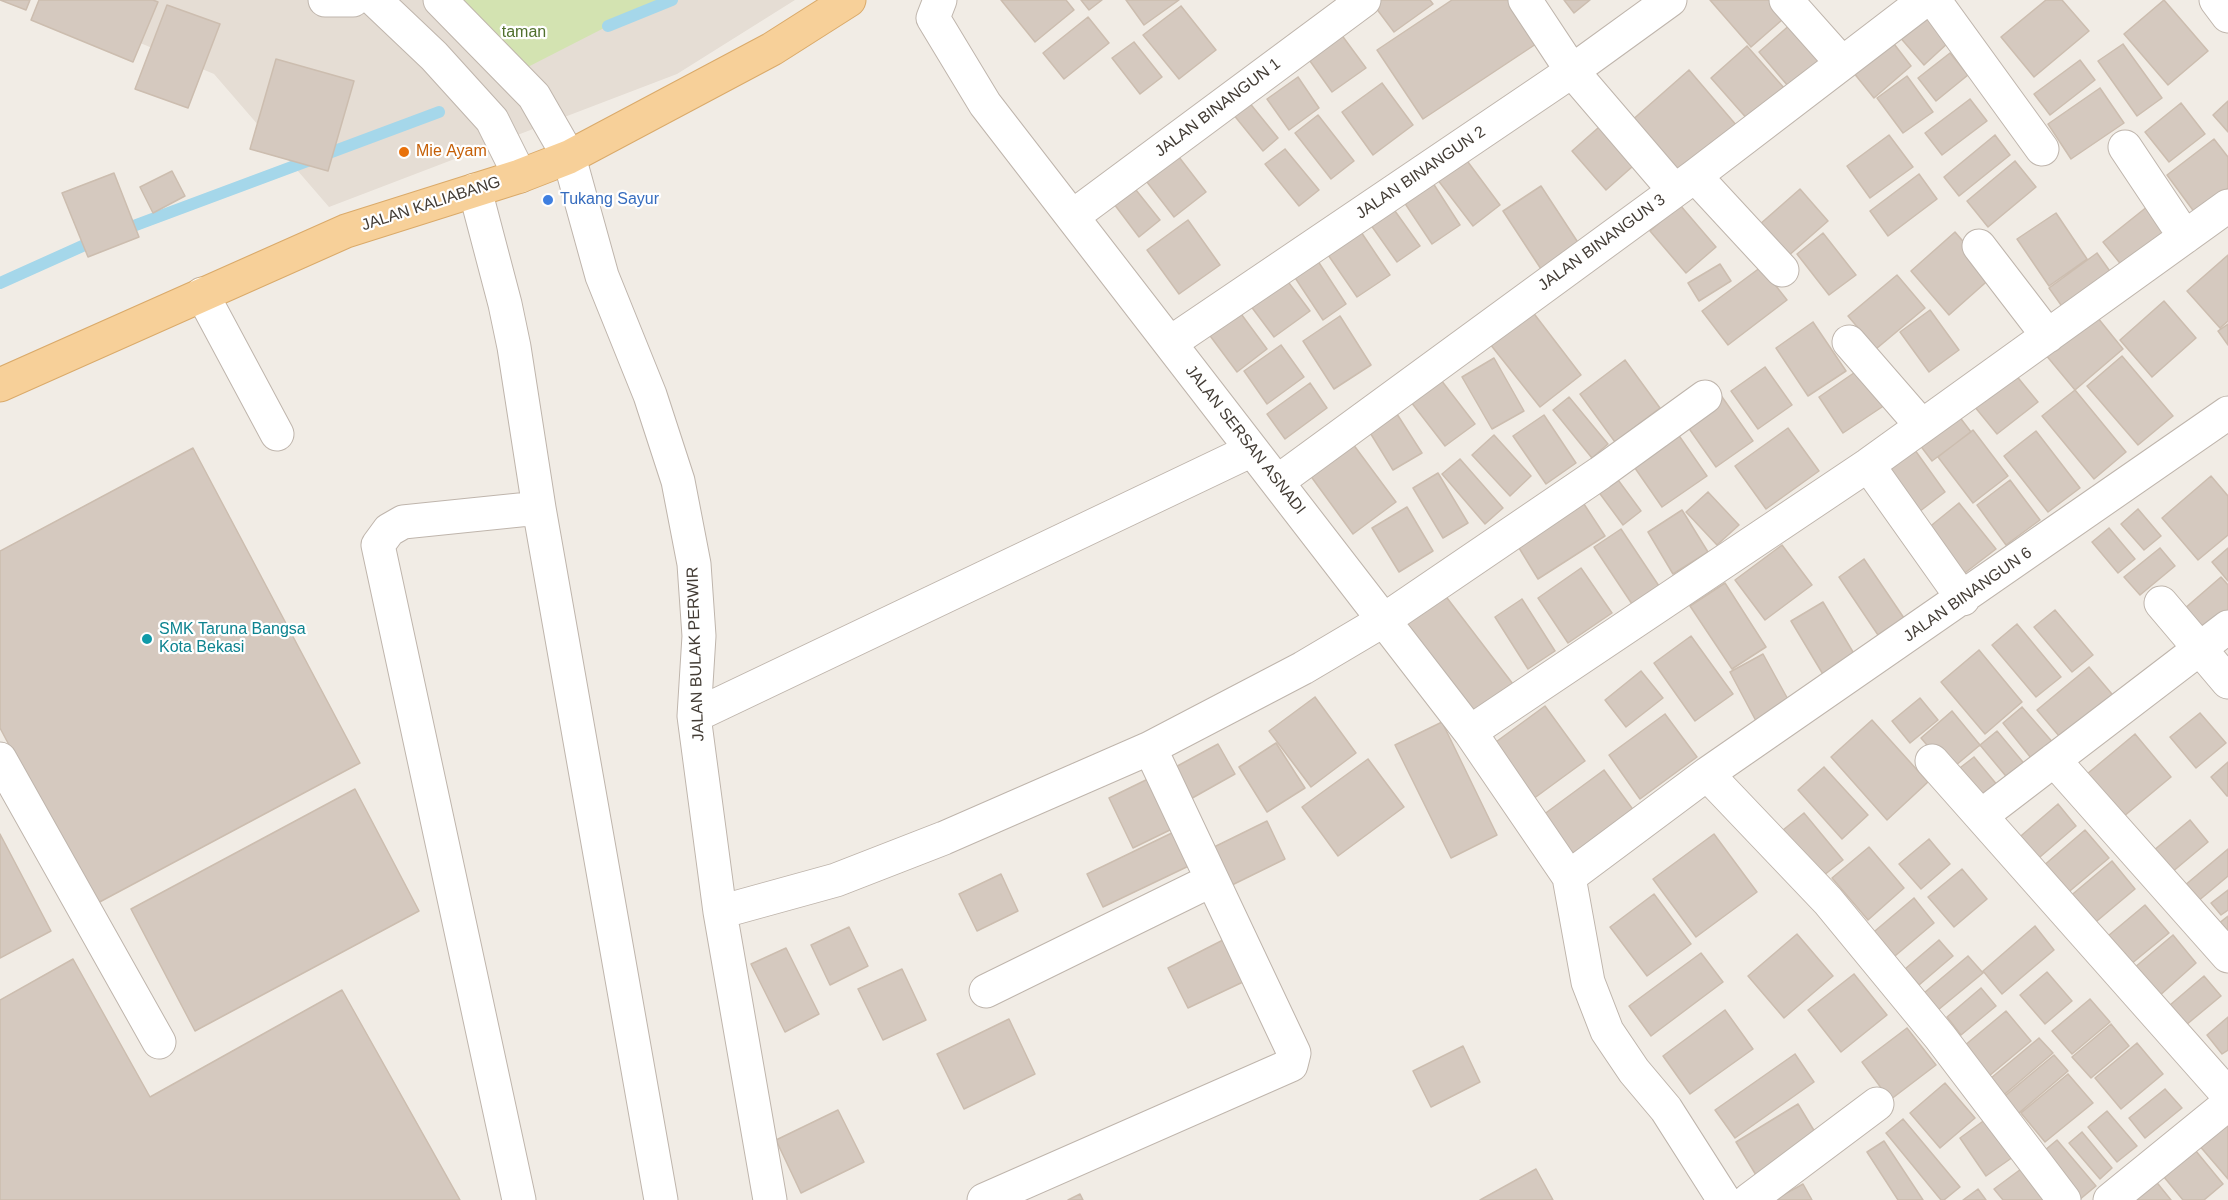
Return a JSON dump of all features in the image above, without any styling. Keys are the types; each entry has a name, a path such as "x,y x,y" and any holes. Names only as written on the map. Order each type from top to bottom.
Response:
{"main road":[{"name":"JALAN KALIABANG","path":"0,385 346,231 520,176 569,157 772,49 849,0"}],"street":[{"path":"325,0 353,0"},
{"path":"375,0 434,56 492,120 520,176"},
{"name":"JALAN BULAK PERWIR","path":"440,0 468,26 534,96 569,157 602,276 650,395 678,481 694,564 699,636 694,716 720,912 770,1200"},
{"name":"JALAN SERSAN ASNADI","path":"940,0 933,18 985,104 1470,732 1569,877"},
{"name":"JALAN BINANGUN 1","path":"1073,216 1364,0"},
{"path":"1525,0 1572,71 1685,183 1782,270"},
{"name":"JALAN BINANGUN 2","path":"1170,343 1572,71 1670,0"},
{"path":"1786,0 1842,63"},
{"name":"JALAN BINANGUN 3","path":"1277,482 1685,183 1925,0"},
{"path":"1934,0 2042,149"},
{"path":"2216,0 2228,15"},
{"path":"2125,147 2185,237"},
{"path":"475,190 508,315 539,508 661,1200"},
{"path":"1470,732 1868,465 2228,206"},
{"path":"1979,246 2048,336"},
{"path":"202,294 278,434"},
{"path":"1849,342 1922,426"},
{"path":"720,912 837,880 944,838 1150,748 1275,684 1384,620 1600,473 1705,398"},
{"name":"JALAN BINANGUN 6","path":"1569,877 1707,774 1963,599 2228,413"},
{"path":"694,716 1252,450"},
{"path":"1868,465 1963,599"},
{"path":"519,1200 378,545 389,530 403,522 539,508"},
{"path":"2161,603 2228,682"},
{"path":"1981,816 2228,627"},
{"path":"984,1200 1292,1065 1294,1053 1150,748"},
{"path":"0,759 159,1042"},
{"path":"2054,760 2228,956"},
{"path":"1932,761 2228,1095"},
{"path":"1707,774 1828,901 1940,1037 2064,1200"},
{"path":"1569,877 1588,982 1607,1030 1634,1071 1666,1109 1724,1200"},
{"path":"986,992 1212,880"},
{"path":"1749,1200 1877,1104"},
{"path":"2110,1200 2228,1104"}],"shaded area":[{"path":"38,0 795,0 677,74 329,207 214,74"}],"green space":[{"name":"taman","path":"441,0 672,0 608,26 518,72"}],"building":[{"path":"0,0 30,0 26,10"},
{"path":"39,0 153,0 158,2 133,62 31,20"},
{"path":"1001,0 1066,0 1074,10 1035,42"},
{"path":"1081,0 1102,0 1089,10"},
{"path":"1126,0 1179,0 1144,25"},
{"path":"1370,0 1430,0 1433,4 1394,32"},
{"path":"1452,0 1521,0 1545,38 1423,119 1377,50"},
{"path":"1564,0 1590,0 1574,13"},
{"path":"1710,0 1778,0 1790,13 1751,47"},
{"path":"2046,0 2062,0 2089,31 2034,77 2001,37"},
{"path":"2164,0 2208,51 2168,85 2124,34"},
{"path":"167,5 220,24 188,108 135,89"},
{"path":"1181,6 1216,50 1179,79 1143,35"},
{"path":"1923,12 1949,42 1924,65 1898,35"},
{"path":"1088,17 1109,43 1064,79 1043,53"},
{"path":"1792,23 1828,63 1794,93 1759,52"},
{"path":"1338,30 1366,68 1332,92 1305,54"},
{"path":"1888,36 1911,66 1874,98 1849,67"},
{"path":"1134,42 1162,77 1140,94 1112,58"},
{"path":"2123,44 2162,98 2137,116 2098,61"},
{"path":"1747,46 1785,89 1749,121 1711,78"},
{"path":"1950,53 1968,75 1936,101 1918,78"},
{"path":"276,59 354,81 328,171 250,149"},
{"path":"2080,60 2095,80 2050,115 2034,94"},
{"path":"1689,70 1737,126 1679,177 1630,122"},
{"path":"1907,76 1933,112 1903,133 1877,98"},
{"path":"1298,77 1319,108 1289,130 1267,99"},
{"path":"1382,83 1413,125 1373,155 1342,112"},
{"path":"2100,88 2124,123 2071,159 2048,124"},
{"path":"1970,99 1987,121 1942,155 1925,133"},
{"path":"1248,101 1278,138 1263,151 1233,114"},
{"path":"2228,101 2228,132 2213,115"},
{"path":"2181,103 2205,134 2169,162 2145,132"},
{"path":"1318,115 1354,161 1331,179 1295,133"},
{"path":"1607,120 1641,159 1606,190 1572,151"},
{"path":"1889,135 1913,167 1870,198 1847,166"},
{"path":"1995,135 2010,155 1959,196 1944,177"},
{"path":"2214,139 2228,157 2228,188 2195,213 2167,175"},
{"path":"1172,148 1206,192 1174,217 1140,173"},
{"path":"1285,149 1319,190 1299,206 1265,164"},
{"path":"1462,154 1500,205 1473,226 1434,175"},
{"path":"2015,161 2036,187 1988,227 1967,201"},
{"path":"172,171 185,196 153,213 140,187"},
{"path":"114,173 139,237 88,257 62,193"},
{"path":"1919,174 1937,199 1888,236 1870,211"},
{"path":"1128,180 1160,220 1139,237 1108,196"},
{"path":"1431,180 1460,225 1432,244 1402,199"},
{"path":"1541,186 1579,244 1541,269 1503,211"},
{"path":"1800,189 1828,221 1787,257 1759,225"},
{"path":"1390,204 1420,246 1397,262 1368,221"},
{"path":"1680,205 1716,247 1686,273 1650,231"},
{"path":"2148,206 2168,230 2123,267 2103,242"},
{"path":"2056,213 2087,259 2049,286 2017,239"},
{"path":"1188,220 1220,265 1179,294 1147,250"},
{"path":"1357,226 1390,275 1357,297 1324,249"},
{"path":"1955,232 1993,276 1949,315 1911,271"},
{"path":"1823,233 1856,275 1829,295 1797,254"},
{"path":"1312,252 1346,304 1323,320 1288,267"},
{"path":"2097,253 2114,277 2066,312 2049,288"},
{"path":"2228,255 2228,321 2220,328 2187,291"},
{"path":"1720,264 1731,281 1699,301 1688,283"},
{"path":"1761,267 1787,300 1728,345 1702,311"},
{"path":"1283,275 1310,311 1274,337 1247,301"},
{"path":"1897,275 1925,308 1876,349 1848,316"},
{"path":"2164,301 2196,338 2152,377 2120,340"},
{"path":"1233,303 1267,349 1237,372 1202,325"},
{"path":"2089,307 2123,349 2075,390 2040,348"},
{"path":"1930,310 1959,350 1929,372 1900,332"},
{"path":"1532,311 1581,375 1540,407 1490,344"},
{"path":"1340,316 1371,365 1334,389 1303,341"},
{"path":"1813,322 1846,371 1808,396 1776,348"},
{"path":"2228,324 2228,345 2218,331"},
{"path":"1281,345 1304,377 1267,404 1244,371"},
{"path":"2122,356 2173,416 2138,445 2087,386"},
{"path":"1494,358 1524,411 1492,429 1462,377"},
{"path":"1625,360 1660,408 1615,442 1580,394"},
{"path":"1765,367 1792,405 1758,429 1731,391"},
{"path":"1861,368 1885,405 1843,433 1819,397"},
{"path":"2010,368 2038,402 1997,434 1970,401"},
{"path":"1441,380 1475,424 1445,446 1411,402"},
{"path":"1310,383 1327,408 1285,439 1267,414"},
{"path":"2075,390 2126,452 2094,479 2042,416"},
{"path":"1720,394 1753,441 1716,467 1683,420"},
{"path":"1569,397 1608,444 1592,458 1553,410"},
{"path":"1952,407 1971,432 1932,461 1913,436"},
{"path":"1397,414 1422,453 1393,470 1369,431"},
{"path":"1544,415 1576,463 1546,484 1513,436"},
{"path":"1673,427 1707,476 1662,507 1628,458"},
{"path":"1788,428 1819,471 1766,509 1735,466"},
{"path":"1973,430 2008,476 1973,503 1938,457"},
{"path":"2036,431 2080,488 2048,512 2004,456"},
{"path":"1494,435 1531,476 1510,496 1472,455"},
{"path":"1907,439 1945,492 1915,515 1876,462"},
{"path":"1350,440 1396,502 1353,534 1307,471"},
{"name":"SMK Taruna Bangsa Kota Bekasi","path":"193,448 360,763 94,905 0,728 0,551"},
{"path":"1460,459 1503,508 1485,524 1442,474"},
{"path":"1438,473 1468,523 1443,538 1413,488"},
{"path":"1613,473 1641,511 1623,525 1595,487"},
{"path":"2211,476 2228,496 2228,535 2198,560 2162,518"},
{"path":"2010,480 2040,520 2006,545 1977,505"},
{"path":"1708,492 1739,525 1717,545 1686,512"},
{"path":"1582,501 1605,536 1538,579 1516,543"},
{"path":"1959,503 1996,549 1957,579 1922,533"},
{"path":"1407,507 1433,551 1399,572 1372,528"},
{"path":"2138,509 2161,536 2144,550 2121,524"},
{"path":"1682,510 1708,552 1673,574 1648,532"},
{"path":"2109,528 2135,559 2118,573 2092,542"},
{"path":"1621,529 1659,586 1632,604 1594,547"},
{"path":"1782,545 1812,585 1765,620 1735,580"},
{"path":"2160,548 2175,566 2140,595 2124,577"},
{"path":"2228,548 2228,581 2212,562"},
{"path":"1864,559 1904,618 1878,635 1839,577"},
{"path":"1581,568 1612,613 1568,643 1538,598"},
{"path":"2221,577 2228,585 2228,615 2206,634 2184,609"},
{"path":"1725,583 1766,647 1732,669 1690,606"},
{"path":"1441,590 1516,688 1476,724 1400,620"},
{"path":"1522,599 1555,651 1528,669 1495,617"},
{"path":"1823,602 1856,657 1824,676 1791,621"},
{"path":"2055,610 2093,655 2072,672 2034,627"},
{"path":"2017,624 2061,677 2036,697 1992,645"},
{"path":"1691,636 1733,694 1695,721 1654,663"},
{"path":"1979,650 2022,702 1985,734 1941,682"},
{"path":"1763,654 1790,703 1756,721 1730,672"},
{"path":"2089,667 2117,700 2065,743 2037,710"},
{"path":"1641,671 1663,698 1626,727 1605,700"},
{"path":"1315,697 1356,753 1311,787 1269,731"},
{"path":"1920,698 1938,720 1910,743 1892,721"},
{"path":"1545,706 1585,761 1529,802 1489,747"},
{"path":"2022,707 2055,745 2035,763 2003,723"},
{"path":"1952,711 1980,745 1949,771 1921,738"},
{"path":"2200,713 2226,743 2196,768 2170,737"},
{"path":"1665,714 1697,757 1640,799 1609,755"},
{"path":"1872,720 1928,782 1887,820 1831,757"},
{"path":"1442,722 1497,835 1451,858 1395,745"},
{"path":"1997,731 2032,773 2015,787 1980,745"},
{"path":"2135,734 2171,777 2117,822 2081,779"},
{"path":"1276,743 1305,788 1267,812 1239,767"},
{"path":"1218,744 1235,774 1187,801 1170,770"},
{"path":"1974,757 2003,792 1982,810 1952,774"},
{"path":"1368,759 1404,807 1338,856 1302,807"},
{"path":"2228,762 2228,796 2227,796 2211,777"},
{"path":"1824,767 1868,815 1842,839 1798,790"},
{"path":"1604,770 1637,815 1577,860 1543,815"},
{"path":"1150,778 1174,828 1133,848 1109,798"},
{"path":"355,789 419,911 195,1031 131,909"},
{"path":"2058,804 2076,826 2033,863 2015,841"},
{"path":"1804,813 1843,860 1823,876 1783,830"},
{"path":"2190,820 2208,842 2165,878 2147,856"},
{"path":"1267,821 1285,859 1228,887 1210,849"},
{"path":"1178,830 1195,863 1103,907 1087,874"},
{"path":"2085,830 2109,858 2058,901 2035,873"},
{"path":"0,834 51,931 0,958"},
{"path":"1714,834 1757,892 1696,937 1653,879"},
{"path":"1929,839 1950,864 1921,889 1899,864"},
{"path":"1869,847 1904,888 1868,920 1832,878"},
{"path":"2228,849 2228,876 2197,902 2184,886"},
{"path":"2112,861 2135,889 2091,926 2068,898"},
{"path":"1962,869 1987,899 1954,927 1928,897"},
{"path":"1001,874 1018,911 977,931 959,894"},
{"path":"2228,890 2228,910 2221,915 2211,903"},
{"path":"1654,894 1691,944 1647,976 1610,927"},
{"path":"1914,898 1934,923 1889,961 1869,936"},
{"path":"2145,905 2169,933 2125,969 2102,941"},
{"path":"2228,916 2228,936 2218,924"},
{"path":"2035,926 2054,950 2002,994 1983,971"},
{"path":"849,927 868,966 830,985 811,945"},
{"path":"1797,934 1833,976 1784,1018 1748,976"},
{"path":"2173,935 2196,963 2158,997 2134,968"},
{"path":"1223,940 1243,982 1188,1008 1168,968"},
{"path":"1939,940 1953,956 1919,985 1905,969"},
{"path":"786,948 819,1014 785,1032 751,964"},
{"path":"1701,953 1723,982 1651,1036 1629,1006"},
{"path":"1968,956 1983,973 1938,1010 1924,993"},
{"path":"73,959 150,1097 342,990 460,1200 0,1200 0,1000"},
{"path":"902,969 926,1020 883,1040 858,989"},
{"path":"2047,972 2072,1001 2045,1024 2020,995"},
{"path":"1854,974 1887,1015 1841,1052 1808,1010"},
{"path":"2204,976 2221,996 2180,1030 2163,1011"},
{"path":"1981,988 1996,1006 1961,1035 1947,1017"},
{"path":"2090,999 2110,1022 2072,1054 2052,1031"},
{"path":"1725,1010 1753,1049 1690,1094 1663,1056"},
{"path":"2006,1011 2031,1041 1989,1076 1964,1046"},
{"path":"2228,1017 2228,1050 2222,1054 2207,1035"},
{"path":"1009,1019 1035,1074 964,1109 937,1054"},
{"path":"2111,1024 2129,1046 2091,1078 2072,1057"},
{"path":"1907,1028 1936,1065 1890,1100 1862,1062"},
{"path":"2039,1038 2053,1053 1999,1099 1985,1083"},
{"path":"2137,1043 2163,1074 2121,1109 2095,1078"},
{"path":"1463,1046 1480,1082 1431,1107 1413,1071"},
{"path":"1795,1054 1814,1082 1735,1138 1715,1110"},
{"path":"2054,1055 2068,1071 2013,1118 1999,1101"},
{"path":"2068,1074 2093,1103 2045,1142 2021,1113"},
{"path":"1945,1083 1975,1118 1940,1148 1910,1113"},
{"path":"2165,1089 2182,1108 2145,1138 2129,1118"},
{"path":"1798,1104 1821,1142 1759,1180 1736,1142"},
{"path":"2228,1107 2228,1179 2192,1137"},
{"path":"838,1110 864,1162 801,1193 776,1140"},
{"path":"2107,1111 2137,1146 2117,1162 2088,1127"},
{"path":"1903,1119 1960,1187 1944,1200 1941,1200 1886,1133"},
{"path":"1986,1119 2013,1157 1986,1176 1960,1138"},
{"path":"2082,1132 2112,1168 2100,1179 2069,1143"},
{"path":"2057,1140 2096,1186 2079,1200 2038,1156"},
{"path":"1884,1141 1923,1200 1898,1200 1867,1152"},
{"path":"2191,1145 2223,1184 2204,1200 2183,1200 2159,1171"},
{"path":"1536,1169 1553,1200 1480,1200"},
{"path":"2021,1169 2046,1200 2003,1200 1994,1189"},
{"path":"2150,1174 2171,1200 2119,1200"},
{"path":"1803,1184 1812,1200 1774,1200"},
{"path":"1978,1189 1986,1200 1963,1200"},
{"path":"1080,1194 1083,1200 1068,1200"}],"waterway":[{"path":"608,26 672,0"},
{"path":"120,231 439,112"},
{"path":"0,283 98,239"}],"place":[{"name":"Mie Ayam","path":"404,152"},
{"name":"Tukang Sayur","path":"548,200"},
{"name":"SMK Taruna Bangsa Kota Bekasi","path":"147,639"}]}
